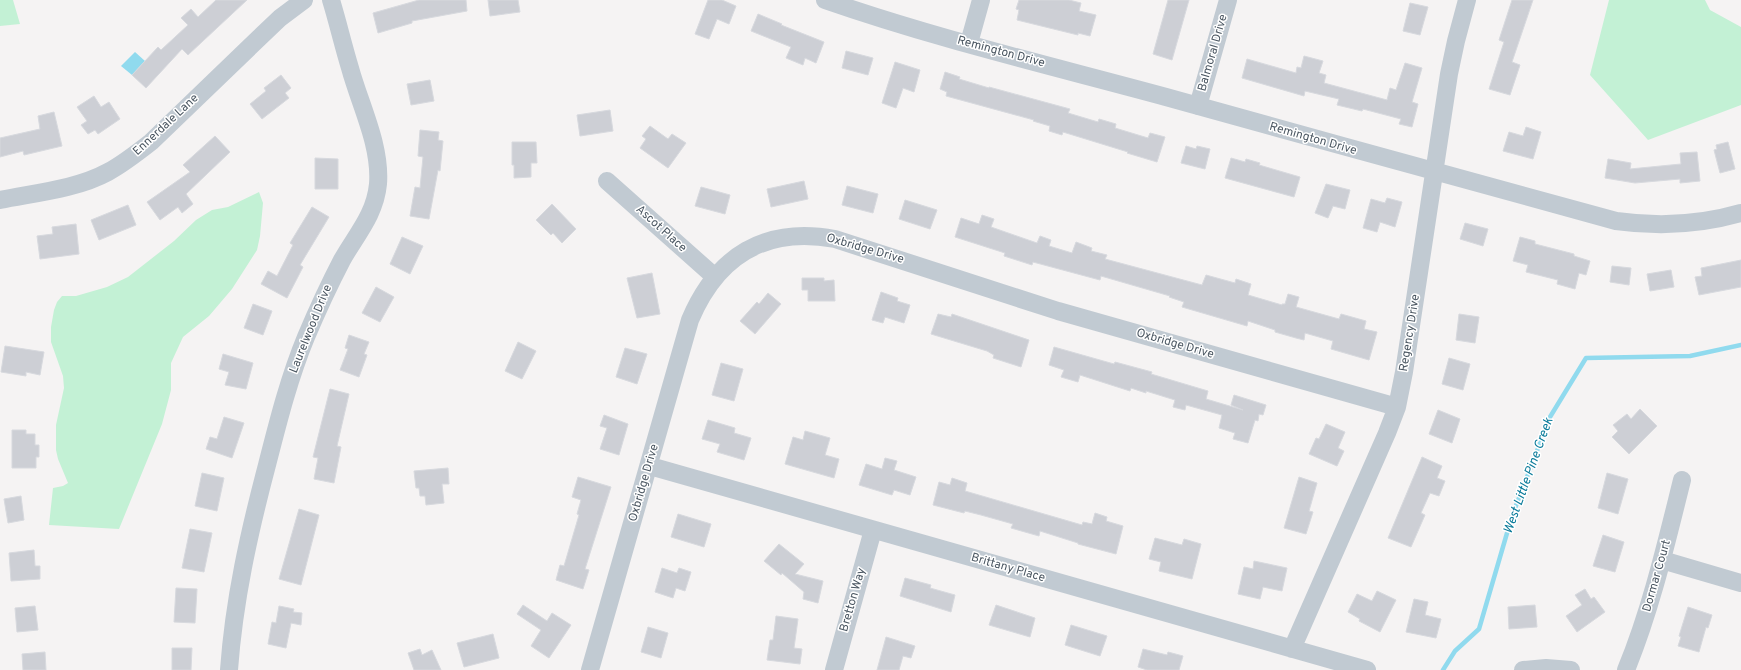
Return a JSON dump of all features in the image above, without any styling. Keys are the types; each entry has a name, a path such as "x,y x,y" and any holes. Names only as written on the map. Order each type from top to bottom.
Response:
{"street":[{"name":"Ennerdale Lane","path":"0,200 87,180 107,173 132,157 151,142 280,18 304,0"},
{"name":"Laurelwood Drive","path":"229,670 231,643 245,554 276,429 292,377 306,338 328,287 365,225 372,211 377,194 377,164 373,143 350,69 331,0"},
{"name":"Remington Drive","path":"825,0 889,22 1198,106 1434,173 1616,221 1640,224 1682,225 1741,213"},
{"path":"969,44 981,0"},
{"name":"Balmoral Drive","path":"1198,106 1228,0"},
{"name":"Regency Drive","path":"1292,649 1375,464 1397,406 1404,372 1450,67 1467,0"},
{"name":"Ascot Place","path":"607,181 715,277"},
{"name":"Oxbridge Drive","path":"590,670 650,466 690,320 715,277 727,264 740,254 767,241 809,235 835,239 1058,311 1397,406"},
{"name":"Brittany Place","path":"650,466 1367,670"},
{"name":"Dormar Court","path":"1626,670 1644,623 1662,560 1682,480"},
{"name":"Bretton Way","path":"834,670 873,530"},
{"path":"1662,560 1741,582"},
{"path":"1523,670 1546,668 1571,670"}],"green space":[{"path":"0,0 13,0 20,24 0,26"},
{"path":"1609,0 1705,0 1710,10 1741,27 1741,105 1648,140 1590,75"},
{"path":"259,192 263,203 260,236 257,250 232,289 209,316 183,337 171,363 171,390 162,424 119,529 49,525 53,488 63,486 68,483 56,450 56,425 64,388 63,376 51,342 51,327 57,302 62,296 76,296 107,287 128,277 174,241 196,220 212,210 228,207"}],"water":[{"path":"135,52 145,61 132,75 121,66"}],"building":[{"path":"216,0 247,0 188,55 182,49 146,88 132,75 158,47 161,50 188,25 181,18 191,9 198,17"},
{"path":"419,0 466,0 467,11 412,21 412,23 378,33 373,13"},
{"path":"488,0 518,0 520,12 490,16"},
{"path":"708,0 722,0 736,6 729,24 717,19 709,39 695,34"},
{"path":"1019,0 1069,0 1081,3 1079,11 1096,15 1090,36 1078,33 1078,35 1017,20 1019,10 1016,9"},
{"path":"1168,0 1189,0 1172,60 1153,54"},
{"path":"1512,0 1533,0 1512,62 1520,65 1510,95 1489,89 1504,42 1499,40"},
{"path":"1410,3 1428,7 1420,35 1403,31"},
{"path":"758,14 824,42 816,63 805,58 803,65 786,58 791,47 751,31"},
{"path":"846,51 873,58 868,75 842,68"},
{"path":"1304,56 1323,61 1319,73 1326,75 1324,83 1387,100 1390,88 1396,90 1405,63 1422,68 1412,102 1418,104 1412,127 1399,124 1401,119 1363,109 1362,111 1337,105 1339,99 1305,91 1304,96 1242,78 1247,59 1296,73 1297,67 1301,68"},
{"path":"895,62 920,70 914,92 903,88 896,108 882,103"},
{"path":"945,72 960,77 959,79 989,88 1070,109 1068,113 1098,122 1099,119 1116,124 1115,128 1148,138 1150,133 1165,137 1157,162 1063,132 1062,135 1049,131 1050,126 1033,121 1034,120 946,96 947,92 940,89"},
{"path":"281,75 291,88 285,93 289,98 262,119 250,104 266,91 264,88"},
{"path":"430,80 434,101 411,105 407,84"},
{"path":"94,96 101,107 109,102 120,119 98,134 95,130 88,134 81,125 87,121 77,107"},
{"path":"610,110 613,131 580,136 577,115"},
{"path":"54,112 62,146 24,155 23,151 0,157 0,138 40,129 38,116"},
{"path":"650,126 668,139 672,134 686,143 668,168 640,148 646,139 642,136"},
{"path":"1526,127 1541,132 1533,159 1503,151 1509,132 1523,136"},
{"path":"420,130 439,132 438,140 443,141 440,171 438,170 429,219 410,216 415,187 420,188 423,157 418,156"},
{"path":"215,136 230,152 186,194 193,204 182,213 178,207 160,220 147,202 190,172 183,165"},
{"path":"512,142 536,142 537,163 531,163 531,177 514,178 514,165 512,165"},
{"path":"1728,142 1735,169 1720,173 1714,150 1717,149 1716,145"},
{"path":"1186,146 1196,149 1197,146 1210,149 1205,169 1181,163"},
{"path":"1697,152 1700,181 1680,183 1680,179 1635,183 1605,178 1608,159 1631,163 1630,169 1681,164 1680,153"},
{"path":"315,158 338,159 338,189 315,189"},
{"path":"1231,158 1245,162 1246,159 1260,163 1259,165 1300,177 1294,197 1225,178"},
{"path":"804,181 808,199 771,207 767,189"},
{"path":"1326,184 1350,190 1345,209 1333,206 1328,218 1315,213"},
{"path":"847,186 878,194 873,213 842,205"},
{"path":"701,187 730,195 725,214 695,206"},
{"path":"1387,198 1402,202 1395,227 1380,222 1377,232 1363,228 1371,199 1385,203"},
{"path":"905,200 937,210 930,229 899,219"},
{"path":"552,204 576,229 562,243 553,233 551,235 536,220"},
{"path":"128,205 136,225 99,240 91,220"},
{"path":"312,207 329,217 300,265 303,267 287,298 261,284 268,271 277,276 293,245 290,243"},
{"path":"982,215 994,219 991,227 1037,243 1040,236 1051,240 1049,246 1072,253 1076,242 1092,248 1091,251 1107,255 1105,259 1202,285 1206,275 1235,283 1236,279 1251,284 1248,295 1282,305 1285,304 1288,294 1299,297 1296,307 1339,319 1341,314 1366,321 1364,329 1377,332 1369,360 1331,349 1333,341 1305,333 1304,340 1275,332 1275,330 1248,321 1247,326 1182,307 1184,302 1169,297 1170,296 1101,276 1100,280 1033,262 1032,265 1004,256 1005,253 955,237 961,218 979,224"},
{"path":"1465,223 1488,229 1483,246 1460,239"},
{"path":"76,224 79,254 40,259 37,236 53,234 52,227"},
{"path":"402,237 423,246 410,274 390,264"},
{"path":"1520,237 1535,241 1535,244 1574,254 1574,256 1590,261 1586,275 1579,273 1575,289 1557,284 1558,280 1526,272 1528,265 1513,261"},
{"path":"1741,260 1741,287 1699,295 1695,277 1702,276 1701,268"},
{"path":"1612,266 1631,268 1629,285 1610,282"},
{"path":"1671,270 1674,287 1650,291 1647,274"},
{"path":"652,273 660,314 637,318 627,278"},
{"path":"802,278 824,278 824,281 834,280 835,301 808,301 808,290 802,290"},
{"path":"376,287 394,297 380,322 362,313"},
{"path":"881,292 898,298 897,301 910,305 904,323 885,317 883,323 872,320"},
{"path":"768,293 781,304 755,334 740,321 757,302 759,304"},
{"path":"253,304 272,311 263,335 244,328"},
{"path":"938,314 951,317 952,314 1029,340 1021,367 993,358 994,355 987,351 931,334"},
{"path":"1459,314 1479,317 1475,343 1456,340"},
{"path":"349,335 369,342 364,354 367,355 359,377 340,370 348,349 345,348"},
{"path":"518,342 536,351 522,379 505,371"},
{"path":"5,346 44,352 40,375 26,372 26,376 1,372"},
{"path":"1054,347 1114,364 1115,362 1152,372 1151,374 1208,391 1206,399 1243,410 1231,405 1234,395 1266,405 1263,415 1259,414 1258,421 1255,420 1248,443 1233,439 1235,433 1219,428 1222,415 1186,405 1185,410 1173,407 1175,400 1131,388 1130,391 1080,375 1078,382 1061,377 1064,370 1049,365"},
{"path":"625,348 647,354 637,384 616,377"},
{"path":"223,354 253,363 246,389 225,385 229,372 219,369"},
{"path":"1449,358 1470,364 1463,390 1442,384"},
{"path":"721,363 743,369 734,401 712,395"},
{"path":"330,389 349,394 337,446 341,447 334,483 314,479 318,458 313,457"},
{"path":"1640,409 1657,426 1629,454 1612,437 1618,431 1613,425 1627,414 1631,419"},
{"path":"1438,410 1460,419 1452,443 1429,434"},
{"path":"604,415 628,424 619,455 600,449 607,428 600,426"},
{"path":"224,417 244,423 232,458 206,449 210,437 217,439"},
{"path":"708,420 735,428 734,433 751,438 744,460 717,452 720,444 702,439"},
{"path":"1326,424 1345,432 1338,448 1344,451 1337,466 1309,454 1316,438 1319,439"},
{"path":"12,430 26,430 26,434 35,434 35,445 39,445 39,457 36,457 36,468 12,468"},
{"path":"805,431 830,438 825,455 839,459 834,478 785,464 793,437 803,440"},
{"path":"1422,457 1442,466 1437,478 1445,481 1439,496 1430,493 1421,513 1425,515 1411,547 1388,538"},
{"path":"885,458 897,461 894,470 916,477 910,495 894,490 892,495 859,485 866,464 882,469"},
{"path":"448,468 449,484 442,484 444,503 426,505 425,496 420,496 419,488 416,488 414,471"},
{"path":"202,473 224,478 217,511 195,506"},
{"path":"1607,473 1628,479 1618,514 1598,508"},
{"path":"578,477 611,487 585,569 589,570 583,589 556,580 560,565 564,566 579,515 577,514 581,500 572,497"},
{"path":"1299,477 1317,483 1309,511 1313,512 1306,534 1284,528"},
{"path":"952,478 967,483 965,491 1082,525 1083,522 1092,524 1095,513 1107,517 1106,521 1123,526 1116,554 1078,544 1040,531 1039,536 1011,528 1013,524 981,515 965,511 964,513 933,505 939,482 950,485"},
{"path":"21,496 24,520 8,523 4,499"},
{"path":"299,509 319,515 301,585 279,579"},
{"path":"678,514 711,524 704,547 671,537"},
{"path":"190,529 212,533 204,572 182,568"},
{"path":"1603,535 1624,542 1615,572 1593,566"},
{"path":"1155,538 1182,545 1184,539 1201,544 1192,579 1159,571 1161,562 1149,559"},
{"path":"779,544 804,564 795,574 823,581 818,603 803,599 804,592 782,573 781,575 764,561"},
{"path":"34,550 35,566 40,566 40,579 11,581 9,553"},
{"path":"1254,561 1287,568 1282,591 1263,587 1260,599 1238,594 1244,567 1253,569"},
{"path":"662,568 677,573 679,568 691,572 685,591 676,588 673,598 655,592"},
{"path":"905,578 931,585 930,588 955,595 951,612 900,596"},
{"path":"176,588 197,589 195,623 174,622"},
{"path":"1585,589 1591,599 1594,597 1605,612 1577,632 1566,616 1582,605 1575,595"},
{"path":"1377,591 1396,600 1380,632 1359,621 1360,619 1348,612 1357,594 1372,601"},
{"path":"1414,599 1428,602 1425,615 1441,619 1436,638 1406,632"},
{"path":"523,605 547,621 552,613 571,625 549,658 531,646 541,630 517,614"},
{"path":"996,605 1035,618 1030,637 989,625"},
{"path":"1535,605 1537,627 1509,629 1508,607"},
{"path":"35,606 38,630 17,632 15,608"},
{"path":"279,606 294,609 293,612 302,613 301,625 291,623 286,648 268,644 272,622 276,623"},
{"path":"1688,607 1712,615 1708,628 1706,627 1699,652 1678,646 1681,637 1679,636"},
{"path":"776,616 798,619 794,648 802,649 800,664 767,660 770,640 773,640"},
{"path":"1071,625 1107,636 1100,656 1065,645"},
{"path":"648,627 668,633 661,658 641,652"},
{"path":"493,634 499,658 464,667 457,643"},
{"path":"886,637 915,646 911,658 903,656 899,670 877,670"},
{"path":"172,648 192,648 191,670 172,670"},
{"path":"420,649 422,655 432,650 441,670 414,670 408,653"},
{"path":"1143,649 1167,655 1168,652 1183,656 1179,670 1147,670 1138,667"},
{"path":"45,652 46,670 23,670 22,654"}],"waterway":[{"name":"West Little Pine Creek","path":"1443,670 1455,651 1479,629 1512,516 1550,417 1586,358 1690,356 1741,345"}]}
